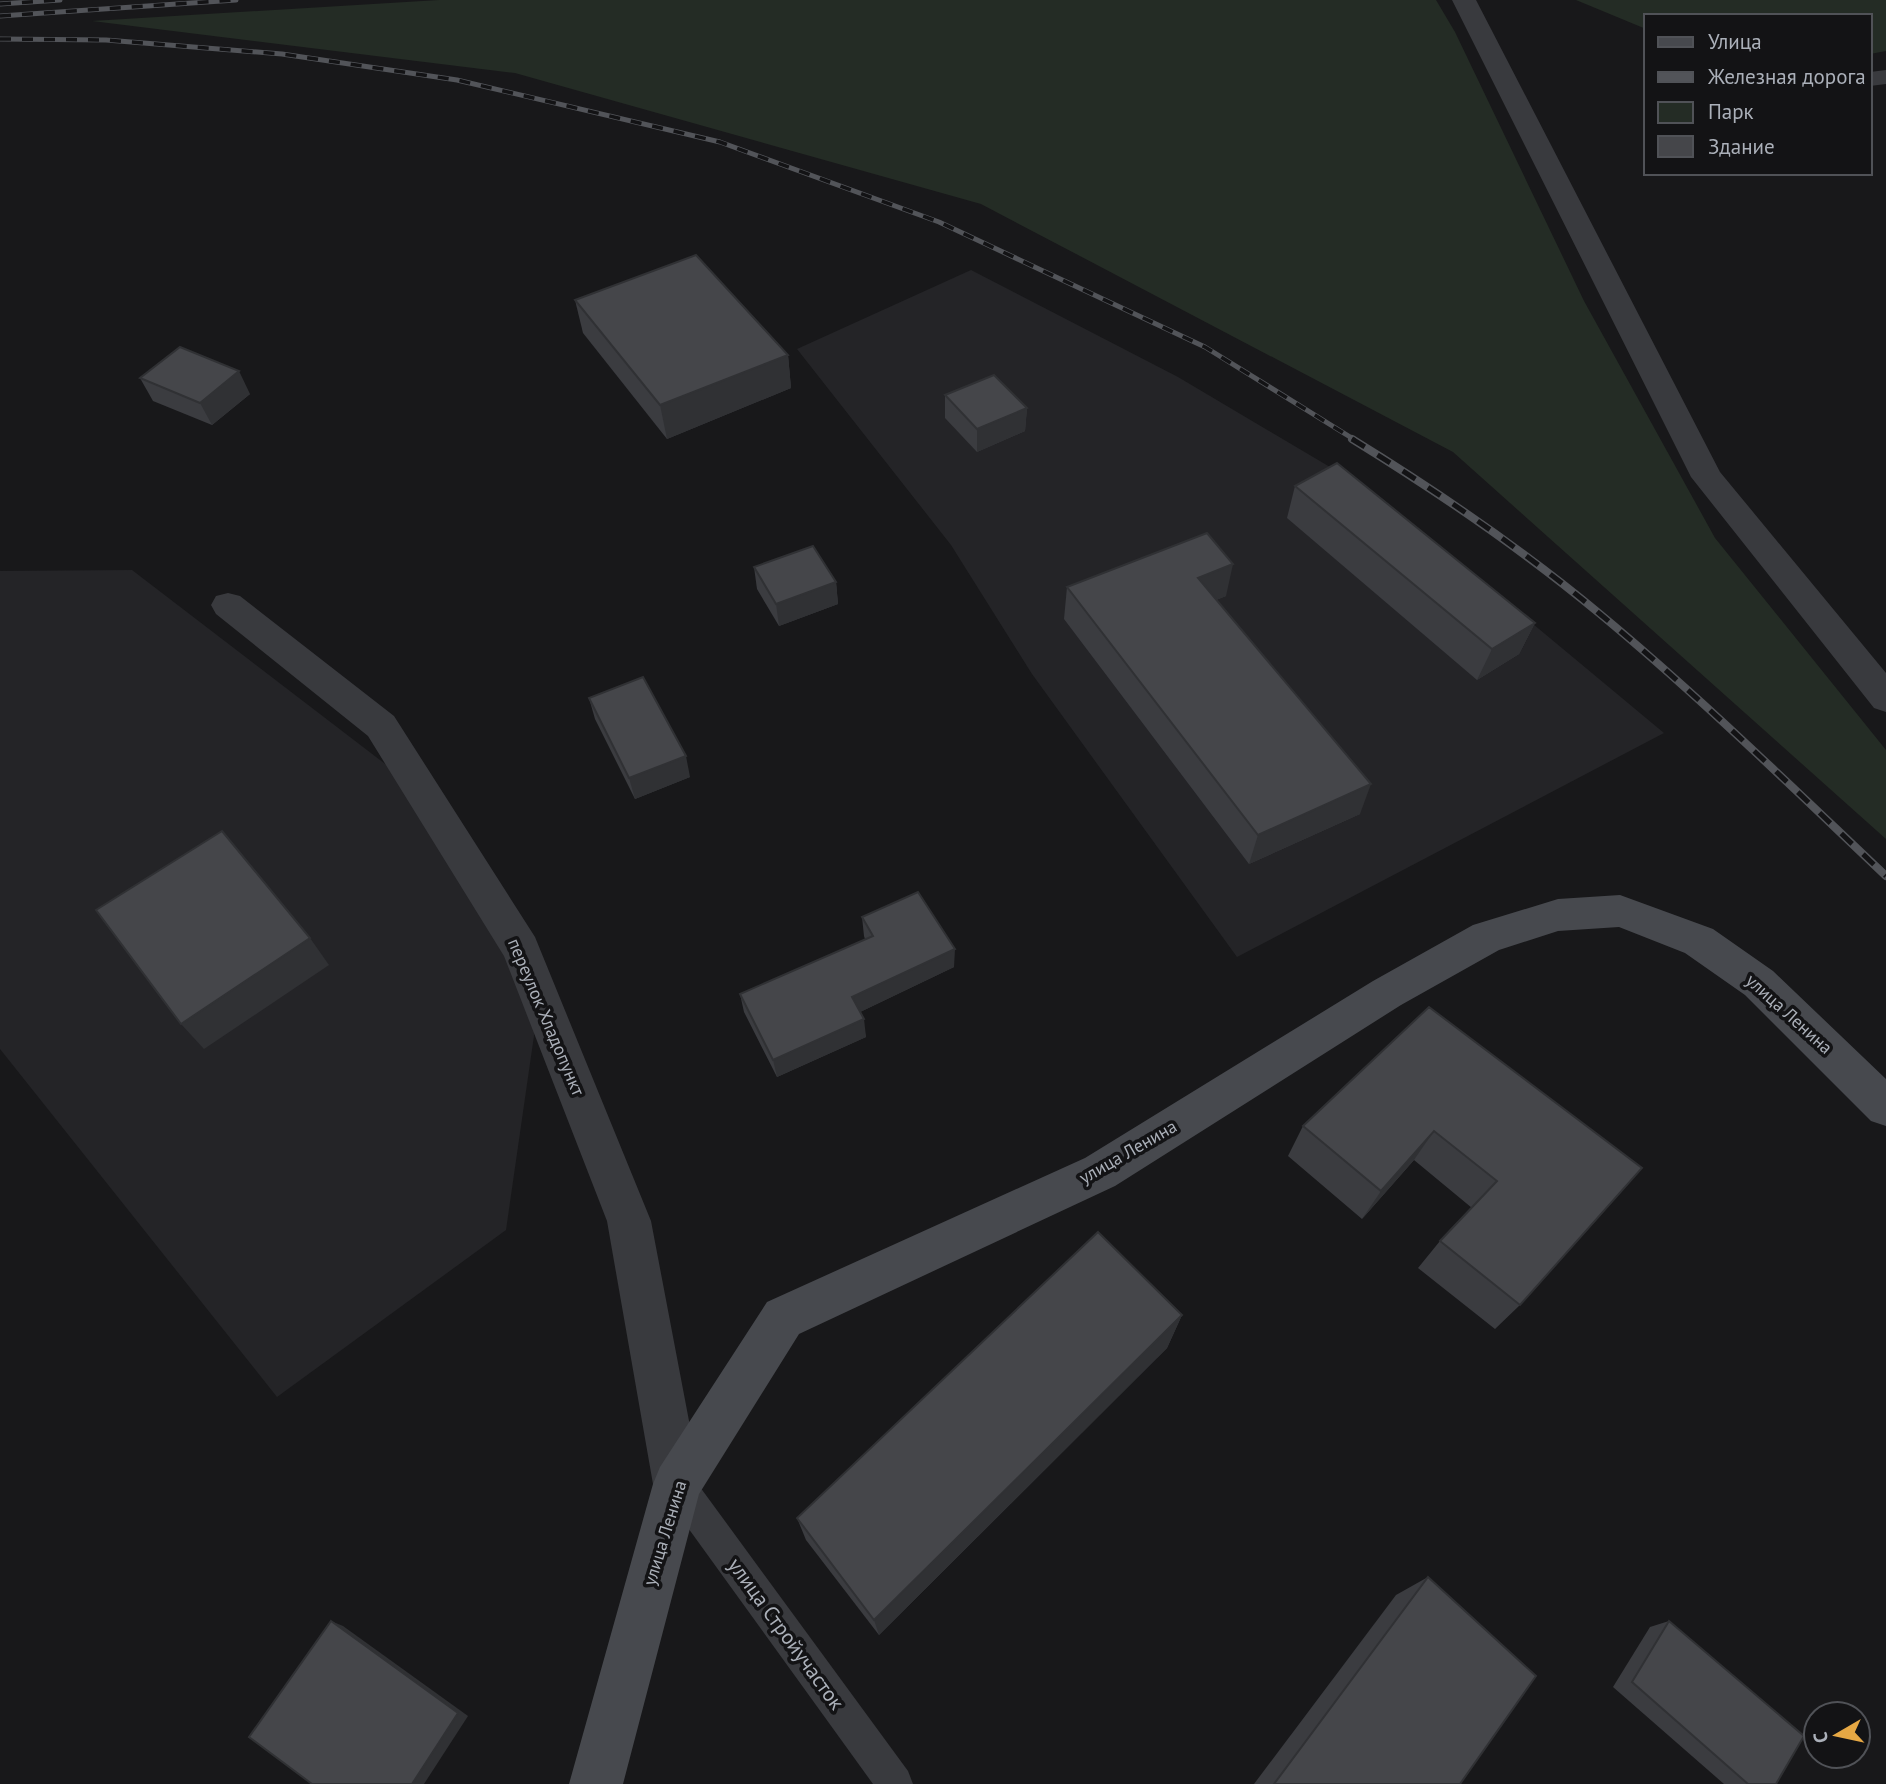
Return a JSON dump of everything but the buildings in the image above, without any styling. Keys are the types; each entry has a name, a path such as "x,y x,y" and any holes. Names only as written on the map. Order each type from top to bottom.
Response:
{"street":[{"path":"1464,0 1707,477 1886,698"},
{"name":"переулок Хладопункт","path":"228,605 381,726 521,949 629,1221 677,1484"},
{"name":"улица Ленина","path":"596,1784 677,1484 783,1318 1100,1172 1387,993 1487,937 1558,915 1620,911 1699,941 1759,983 1886,1107"}],"lane":[{"name":"улица Стройучасток","path":"677,1484 895,1784"}],"shaded area":[{"path":"971,270 1178,377 1379,496 1664,733 1237,957 1032,674 951,545 797,349"},
{"path":"132,570 427,796 540,994 506,1230 277,1397 0,1049 0,571"}],"green space":[{"path":"439,0 1436,0 1455,32 1584,301 1715,538 1886,750 1886,839 1453,452 981,204 515,73 92,21"},
{"path":"1576,0 1886,0 1886,51 1872,54 1872,14 1644,14 1644,28"}],"railway":[{"path":"0,4 60,0"},
{"path":"0,16 236,0"},
{"path":"0,39 106,40 282,54 457,80 720,142 939,222 1205,347 1355,440"},
{"path":"1352,439 1479,522 1600,614 1709,709 1886,876"}]}
